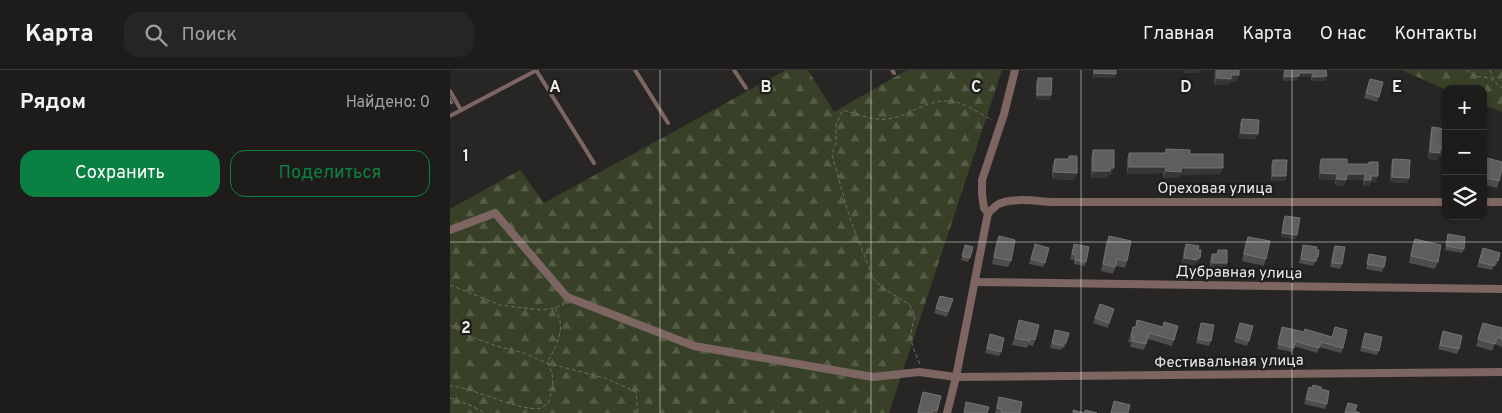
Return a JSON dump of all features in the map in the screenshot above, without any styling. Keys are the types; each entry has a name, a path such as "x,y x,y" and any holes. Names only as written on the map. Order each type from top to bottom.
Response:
{"street":[{"path":"947,413 956,378 988,214 984,208 982,180 1015,70"},
{"name":"Ореховая улица","path":"988,214 997,205 1018,200 1050,202 1442,202"},
{"path":"1487,202 1502,202"},
{"path":"450,230 495,212 566,297 572,299"},
{"name":"Дубравная улица","path":"975,282 1502,289"},
{"name":"Фестивальная улица","path":"572,299 694,346 873,376 920,372 956,378 1502,372"}],"lane":[{"path":"450,116 537,70 594,163"},
{"path":"634,70 668,123"},
{"path":"734,70 746,88"},
{"path":"450,91 461,110"}],"path":[{"path":"1466,70 1475,76 1490,78 1502,88"},
{"path":"1490,70 1494,81"},
{"path":"920,372 920,365 912,347 910,331 916,317 910,305 883,288 872,278 850,219 832,155 836,141 836,125 843,110 878,119 893,118 931,103 950,100 1000,124"},
{"path":"450,285 500,305 542,310 555,308 572,299"},
{"path":"450,386 489,395 519,406 539,408 548,404 553,387 552,372 548,363 561,329 560,317 555,308"},
{"path":"450,325 469,336 496,346 524,353 548,363 605,378 636,392 638,413"},
{"path":"450,398 485,413"}],"green space":[{"path":"786,70 808,70 834,112 907,70 1002,70 889,413 450,413 450,209 520,170 544,203"},
{"path":"1402,70 1502,70 1502,112 1487,106 1487,85 1442,85 1442,88"}],"building":[{"path":"1094,70 1116,70 1116,74 1094,73"},
{"path":"1217,70 1239,70 1239,75 1231,75 1231,79 1217,78"},
{"path":"1285,70 1326,70 1327,76 1313,77 1313,73 1299,73 1299,76 1285,77"},
{"path":"1038,78 1052,78 1051,95 1037,95"},
{"path":"1370,79 1383,82 1379,97 1366,93"},
{"path":"1242,119 1259,120 1258,134 1241,133"},
{"path":"1432,127 1442,128 1442,149 1440,149 1440,153 1430,152"},
{"path":"1166,149 1190,150 1190,154 1223,154 1223,168 1181,168 1181,172 1166,171 1166,167 1129,167 1129,153 1166,153"},
{"path":"1093,150 1114,150 1114,168 1110,168 1110,171 1093,171"},
{"path":"1069,156 1077,156 1077,173 1054,172 1055,159 1069,159"},
{"path":"1487,158 1502,162 1499,181 1487,178"},
{"path":"1321,159 1347,159 1347,164 1378,162 1378,176 1371,176 1371,180 1365,180 1365,174 1347,174 1346,180 1337,179 1337,174 1321,173"},
{"path":"1393,159 1410,160 1409,178 1392,177"},
{"path":"1273,160 1287,160 1286,176 1273,176"},
{"path":"1285,216 1300,218 1297,235 1282,233"},
{"path":"1448,234 1465,237 1464,249 1446,246"},
{"path":"999,236 1015,240 1011,261 994,257"},
{"path":"1109,236 1131,241 1127,261 1117,259 1115,267 1103,264"},
{"path":"1248,237 1270,241 1266,259 1244,254"},
{"path":"1415,239 1441,245 1438,262 1411,256"},
{"path":"1035,244 1049,248 1045,263 1031,259"},
{"path":"1074,244 1089,247 1086,262 1075,260 1076,255 1072,254"},
{"path":"1186,244 1199,246 1198,250 1201,250 1200,258 1197,258 1197,260 1184,258"},
{"path":"965,245 973,247 970,258 962,256"},
{"path":"1303,245 1317,247 1316,250 1319,250 1318,257 1316,257 1315,261 1301,259"},
{"path":"1335,246 1345,247 1342,264 1332,263"},
{"path":"1483,248 1500,253 1498,261 1495,260 1494,266 1479,262"},
{"path":"1218,250 1227,250 1227,263 1212,263 1212,254 1218,254"},
{"path":"1369,254 1386,257 1384,267 1367,264"},
{"path":"940,296 953,299 948,312 936,308"},
{"path":"1100,304 1114,309 1109,323 1095,318"},
{"path":"1019,320 1039,325 1035,340 1015,338"},
{"path":"1137,320 1163,327 1164,322 1178,326 1174,340 1149,333 1146,344 1132,341 1133,327 1136,327"},
{"path":"1201,323 1214,325 1211,341 1198,339"},
{"path":"1240,323 1253,326 1249,341 1236,337"},
{"path":"1483,323 1502,328 1502,339 1497,337 1495,344 1478,339"},
{"path":"1282,327 1304,332 1305,329 1332,337 1335,327 1347,330 1343,348 1321,342 1319,348 1295,341 1294,348 1278,344"},
{"path":"1055,330 1069,333 1063,346 1052,343"},
{"path":"1443,331 1462,336 1459,349 1440,345"},
{"path":"1365,333 1382,337 1379,351 1362,347"},
{"path":"990,334 1004,338 1001,352 987,348"},
{"path":"1313,385 1329,391 1327,404 1306,399 1309,387 1312,388"},
{"path":"923,392 941,396 937,411 918,413"},
{"path":"999,397 1022,402 1020,413 1001,412 1002,409 997,408"},
{"path":"1114,401 1130,405 1128,413 1111,413"},
{"path":"966,402 989,407 987,413 964,413"},
{"path":"1348,403 1357,405 1355,411 1360,413 1345,413"},
{"path":"1073,410 1085,413 1073,413"},
{"path":"1085,410 1097,413 1085,413"}]}
